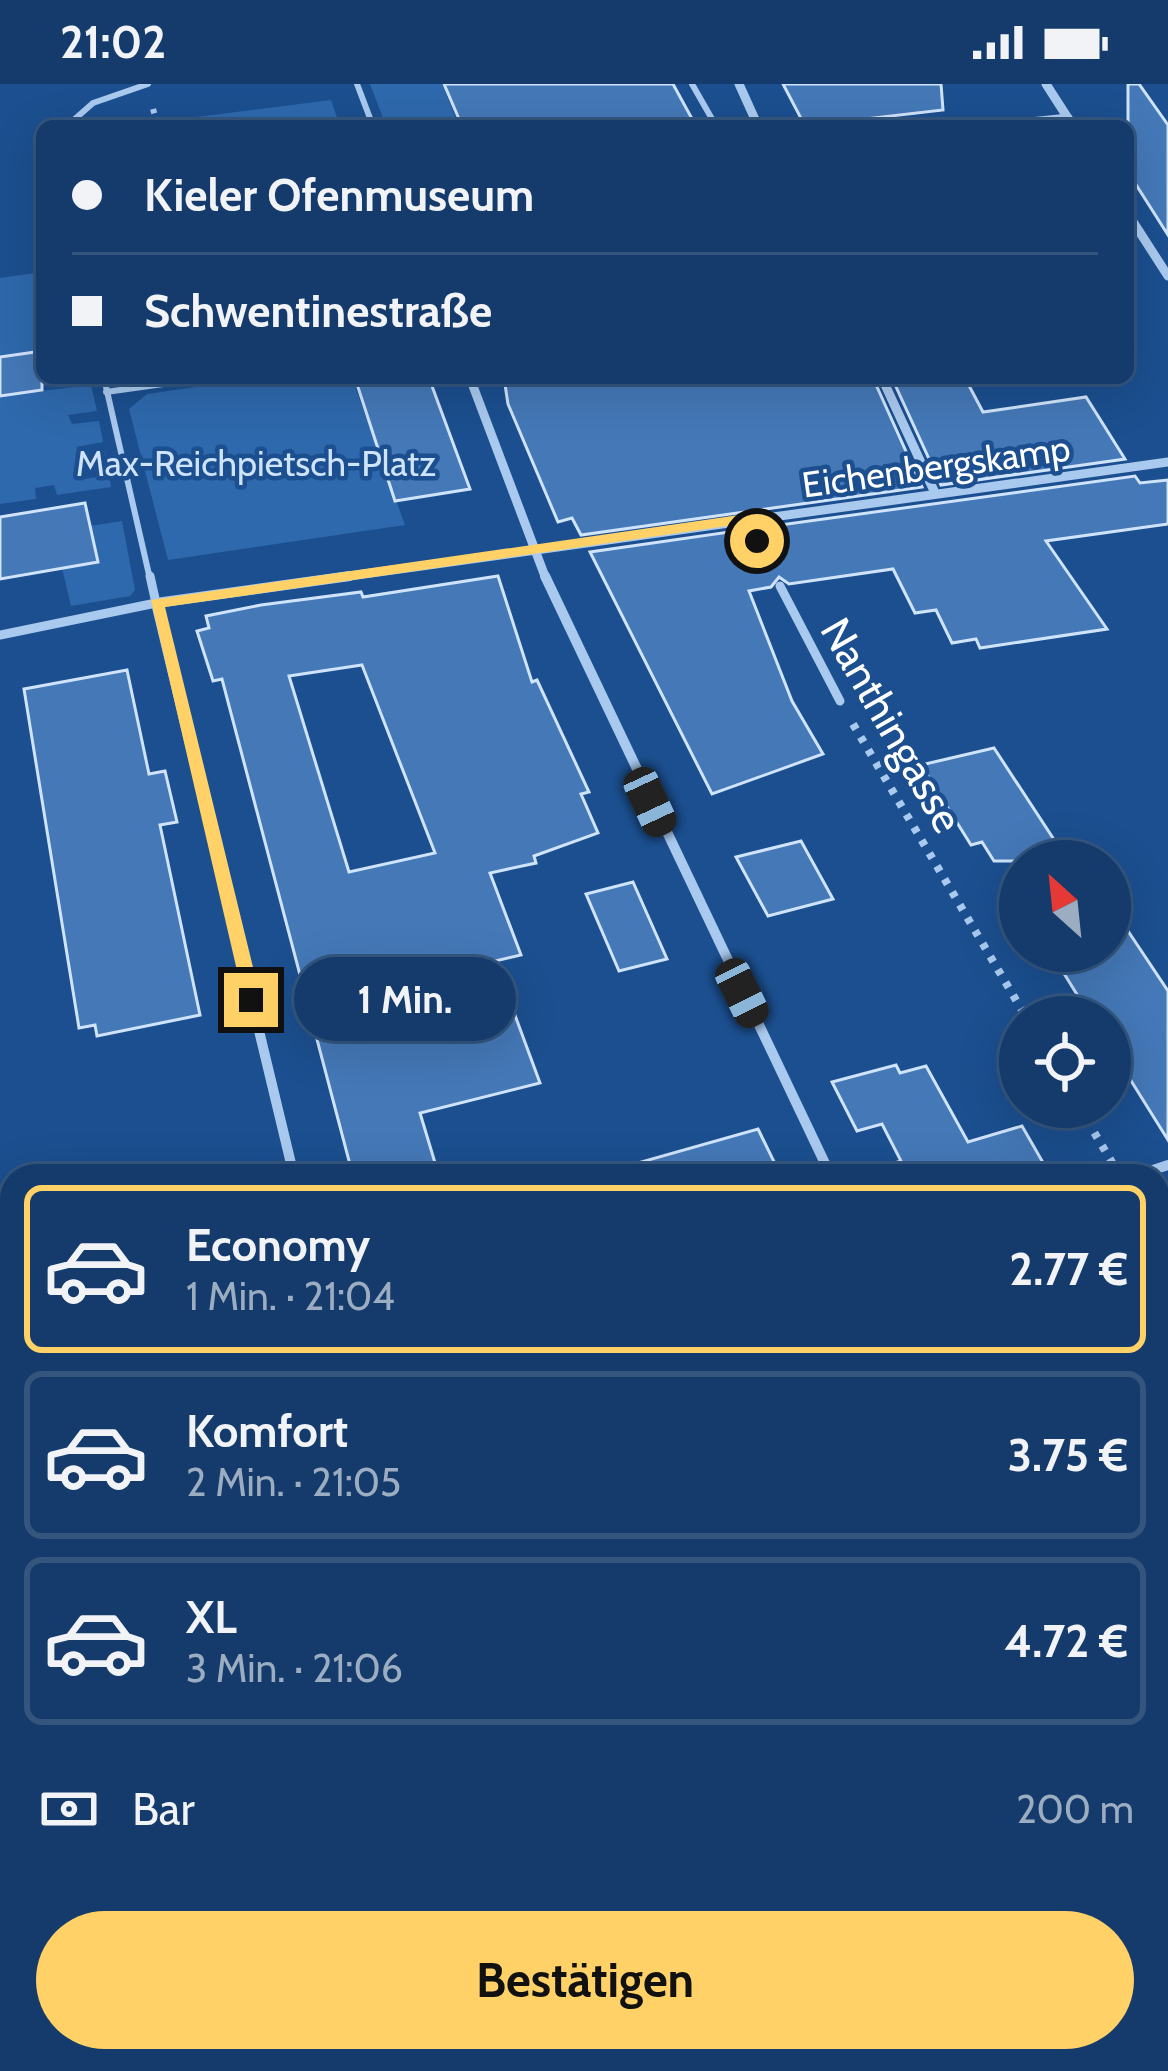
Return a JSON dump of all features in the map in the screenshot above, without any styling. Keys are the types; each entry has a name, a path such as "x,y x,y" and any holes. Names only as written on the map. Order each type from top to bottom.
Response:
{"street":[{"path":"739,84 755,120"},
{"path":"1046,84 1069,120"},
{"path":"1134,223 1168,276"},
{"path":"472,384 532,549 825,1164"},
{"path":"885,384 935,494"},
{"name":"Eichenbergskamp","path":"156,603 1168,462"},
{"path":"156,603 291,1164"}],"lane":[{"path":"71,120 106,97 148,84"},
{"path":"357,84 372,120"},
{"path":"692,84 713,120"},
{"path":"105,384 156,603"},
{"path":"106,392 163,384"},
{"path":"746,519 757,541"},
{"name":"Nanthingasse","path":"780,586 840,701"},
{"name":"Eichenbergskamp","path":"0,635 156,603"}],"path":[{"name":"Nanthingasse","path":"840,701 1014,996"},
{"path":"1091,1128 1113,1164"}],"green space":[{"path":"370,84 442,84 457,120 384,120"},
{"path":"331,100 338,120 263,120 173,120"},
{"path":"36,273 36,352 0,357 0,278"},
{"name":"Max-Reichpietsch-Platz","path":"218,384 354,384 405,525 168,560 129,409 147,394"},
{"path":"91,385 97,411 68,415 72,424 99,421 103,442 77,447 79,455 105,451 107,461 80,466 84,479 109,475 111,487 57,495 54,485 35,488 36,499 0,504 0,396"},
{"path":"122,521 135,590 130,596 71,606 62,568 97,562 90,526"}],"building":[{"path":"444,84 673,84 693,120 459,120"},
{"path":"783,84 941,84 943,110 857,120 802,120"},
{"path":"1128,84 1139,84 1168,125 1168,235 1134,181 1134,120 1128,120"},
{"path":"36,352 36,384 42,384 42,390 0,396 0,357"},
{"path":"357,384 431,384 470,489 395,501"},
{"path":"505,384 876,384 922,487 581,535 572,518 558,522 508,404"},
{"path":"895,384 968,384 983,412 1086,397 1125,459 941,485"},
{"path":"1135,476 1140,483 1168,480 1168,524 1046,541 1107,629 980,648 976,639 952,643 936,610 915,613 893,569 789,584 779,577 771,587 749,591 792,701 823,754 712,794 590,552 743,530 758,548 764,540 759,528"},
{"path":"85,503 98,562 0,579 0,517"},
{"path":"498,576 532,682 537,680 589,792 581,794 598,833 534,856 536,863 490,873 521,955 495,961 540,1083 420,1113 435,1164 350,1164 222,679 213,681 197,631 209,628 206,616 361,592 363,597","holes":["362,665 435,853 349,872 289,676"]},
{"path":"127,670 149,774 165,771 177,822 160,825 200,1015 97,1036 95,1025 79,1028 24,689"},
{"path":"994,748 1054,840 999,840 999,861 994,861 982,842 971,845 921,765"},
{"path":"801,841 833,899 768,916 736,857"},
{"path":"633,882 667,959 619,971 586,894"},
{"path":"1131,936 1168,991 1168,1140 1131,1081 1131,996 1078,996 1063,972 1131,972"},
{"path":"896,1065 900,1073 926,1066 968,1142 1023,1128 1044,1164 891,1164 901,1161 882,1124 857,1131 832,1082"},
{"path":"758,1129 775,1164 634,1164"}],"route":[{"path":"251,1000 156,603 746,519 757,541"}]}
